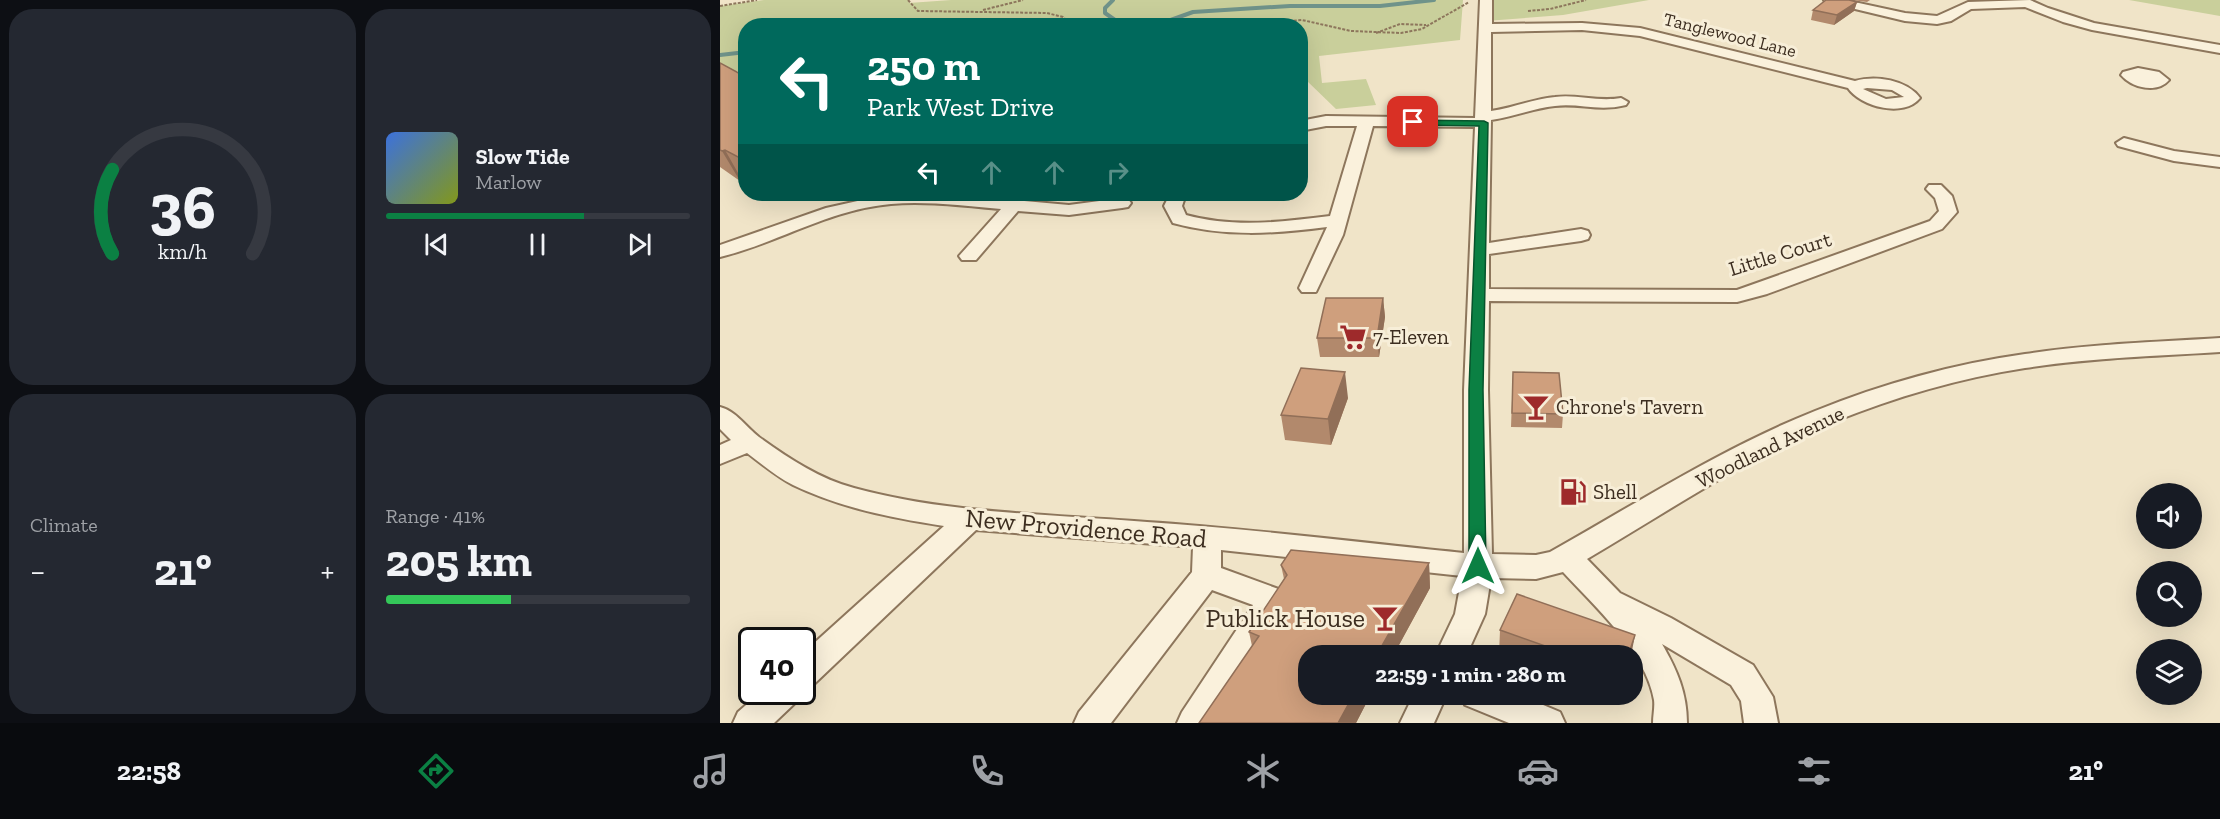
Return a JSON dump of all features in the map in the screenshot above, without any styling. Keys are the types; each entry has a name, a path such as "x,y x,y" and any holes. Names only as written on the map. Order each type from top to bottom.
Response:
{"street":[{"path":"1455,645 1470,614 1478,566 1476,390 1486,0"},
{"path":"1830,0 1905,17 1937,20 1947,18 1968,6 2024,2 2062,18 2220,49"},
{"name":"Tanglewood Lane","path":"1486,28 1566,25 1615,28 1856,86"},
{"path":"2147,62 2154,37"},
{"path":"1308,124 1326,121 1484,120 1556,102 1603,105 1621,102"},
{"path":"1309,288 1334,235 1366,122"},
{"path":"2124,143 2174,156 2220,162"},
{"name":"Little Court","path":"1479,295 1737,296 1782,282 1936,225 1948,212 1943,196 1935,189"},
{"path":"720,251 863,204 888,201"},
{"path":"969,256 1004,201 1070,210 1122,203"},
{"path":"1175,201 1173,206 1179,219 1201,226 1290,226 1339,220"},
{"path":"1480,250 1581,235"},
{"name":"Woodland Avenue","path":"1478,566 1536,567 1557,562 1739,459 1800,428 1862,402 1941,380 2025,361 2083,354 2220,345"},
{"name":"New Providence Road","path":"720,415 749,442 800,477 848,497 907,510 970,519 1207,537 1478,566"},
{"path":"720,455 749,442"},
{"path":"816,662 970,519"},
{"path":"1091,723 1206,575 1207,537"},
{"path":"1567,557 1647,647 1661,669 1669,688 1670,723"},
{"path":"1194,723 1273,600 1206,575"},
{"path":"1606,600 1660,627 1742,675 1757,697 1761,723"},
{"path":"750,723 770,705"},
{"path":"1417,723 1426,705"},
{"path":"1504,705 1548,723"}],"path":[{"path":"720,6 758,0"},
{"path":"908,0 918,11 1047,13 1064,18"},
{"path":"975,11 1023,0"},
{"path":"1308,21 1351,32 1413,32 1472,0"},
{"path":"1527,11 1550,9 1586,0"},
{"path":"1375,33 1384,28 1403,24 1428,25"}],"green space":[{"path":"764,0 908,0 909,3 951,0 1463,0 1460,40 1319,56 1322,83 1366,79 1376,105 1336,109 1308,82 1308,18 738,18 738,71 720,74 720,6"},
{"path":"1486,0 1649,0 1563,15 1486,21"},
{"path":"2129,0 2220,0 2220,16"}],"building":[{"path":"1826,0 1857,2 1837,15 1813,10"},
{"path":"720,63 738,73 738,157 725,150 720,150"},
{"path":"1326,298 1383,298 1377,338 1317,338"},
{"path":"1301,368 1345,372 1328,419 1281,415"},
{"name":"Chrone's Tavern","path":"1513,372 1559,373 1563,414 1512,413"},
{"path":"1291,550 1429,563 1382,645 1298,645 1298,705 1348,705 1338,723 1199,723 1259,636 1249,632 1287,575 1281,565"},
{"path":"1517,594 1635,635 1632,645 1542,645 1500,630"}],"waterway":[{"path":"1112,18 1105,13 1105,8 1113,0"},
{"path":"1176,18 1193,12 1290,6 1380,6 1434,0"},
{"path":"720,55 738,53"}],"place":[{"name":"7-Eleven","path":"1353,337"},
{"name":"Chrone's Tavern","path":"1536,407"},
{"name":"Shell","path":"1573,492"},
{"name":"Publick House","path":"1385,618"}],"route":[{"path":"1413,122 1484,123 1476,390 1478,566"}]}
